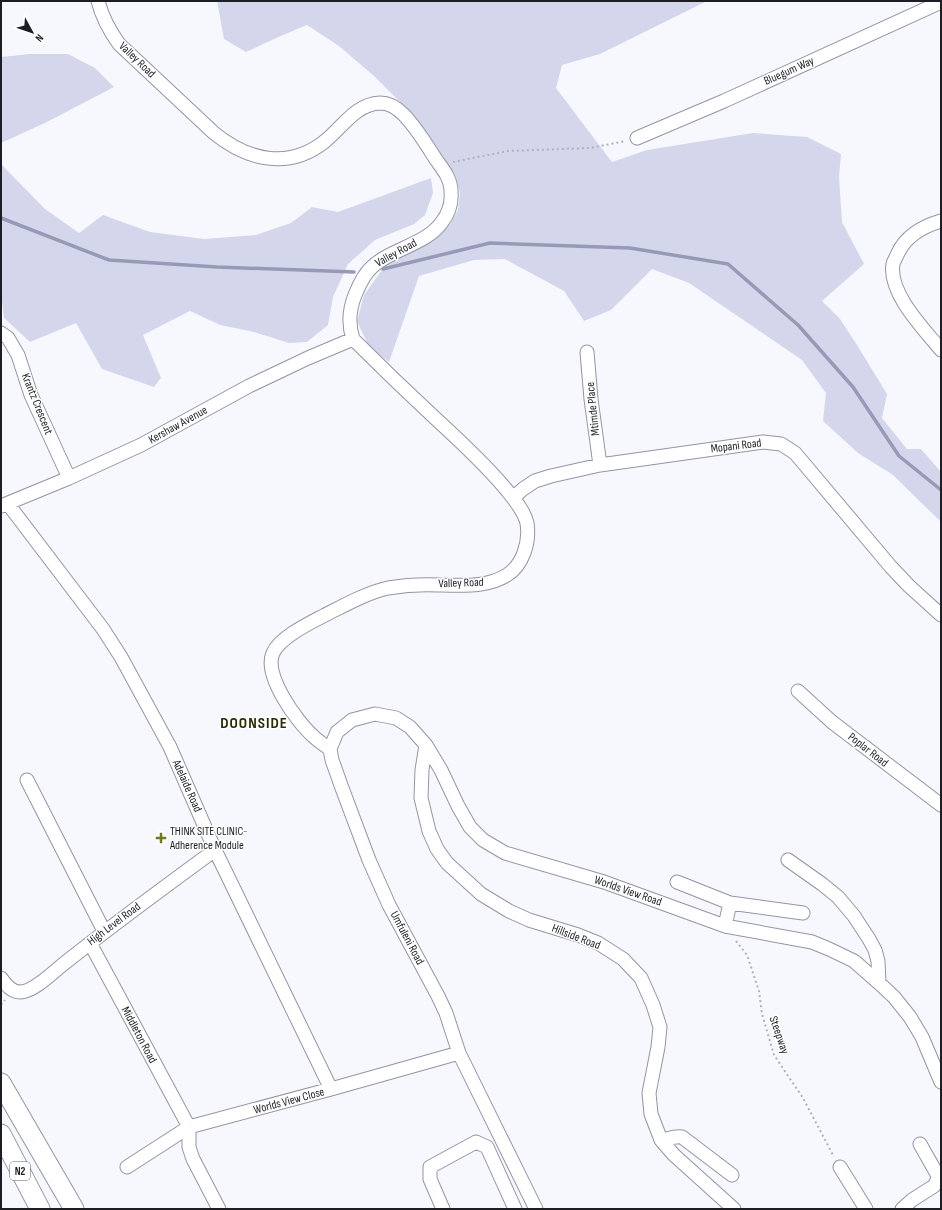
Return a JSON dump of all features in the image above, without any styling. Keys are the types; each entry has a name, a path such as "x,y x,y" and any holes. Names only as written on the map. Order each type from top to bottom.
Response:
{"highway":[{"path":"1,1083 74,1209"},
{"name":"N2","path":"1,1134 40,1209"}],"street":[{"name":"Valley Road","path":"98,1 101,12 109,29 119,44 214,133 226,143 242,152 260,158 280,159 296,157 309,152 324,142 356,112 366,106 381,103 392,105 411,122 447,176 451,190 450,205 445,217 438,227 427,236 383,258 371,268 360,284 352,303 349,319 350,331 353,339 489,469 521,510 527,524 527,541 524,554 516,567 506,575 491,582 473,586 411,585 387,589 362,596 298,629 281,642 273,653 271,663 272,673 280,691 300,722 313,736 330,749"},
{"name":"Bluegum Way","path":"637,138 731,98 941,2"},
{"path":"941,221 916,232 902,245 894,264 894,281 900,296 914,317 941,350"},
{"name":"Krantz Crescent","path":"1,333 8,338 18,354 30,395 69,478"},
{"name":"Kershaw Avenue","path":"4,505 69,478 141,445 249,386 308,358 353,339"},
{"name":"Mtimde Place","path":"587,352 591,399 600,466"},
{"name":"Mopani Road","path":"513,498 535,481 551,476 600,466 763,442 781,444 795,453 891,567 909,586 941,615"},
{"name":"Adelaide Road","path":"4,505 103,629 121,657 170,747 215,850 331,1090"},
{"name":"Poplar Road","path":"798,692 832,722 941,805"},
{"name":"Worlds View Road","path":"330,749 337,732 352,720 375,714 396,718 410,727 426,745 441,770 470,827 483,840 505,853 604,882 725,926 812,942 854,961 894,997 910,1017 922,1037 941,1082"},
{"name":"Hillside Road","path":"426,745 422,770 421,798 428,831 437,849 447,862 481,894 509,911 530,920 598,943 623,959 641,978 653,1005 660,1027 657,1053 649,1093 651,1114 661,1140 674,1155 734,1209"},
{"name":"Umfuleni Road","path":"330,749 332,760 342,788 389,905 438,996 446,1013 459,1053 536,1209"},
{"path":"27,780 104,932"},
{"name":"High Level Road","path":"1,978 12,990 19,992 27,990 39,983 104,932 215,850"},
{"path":"788,860 838,897 854,916 875,950 878,961 879,983"},
{"path":"677,882 730,903 804,913"},
{"path":"725,926 730,903"},
{"name":"Middleton Road","path":"90,943 189,1127"},
{"name":"Worlds View Close","path":"127,1166 189,1127 331,1090 459,1053"},
{"path":"189,1127 189,1147 193,1159 219,1209"},
{"path":"661,1140 675,1136 682,1137 732,1175"},
{"path":"443,1209 430,1179 430,1167 476,1142 487,1147 515,1209"},
{"path":"902,1209 912,1200 934,1186 938,1179 937,1174 920,1144"},
{"path":"840,1167 866,1209"}],"path":[{"path":"440,165 508,152 590,148 637,138"},
{"name":"Steepway","path":"725,926 747,955 759,990 762,1014 774,1055 803,1098 840,1167"}],"shaded area":[{"path":"217,1 707,1 600,54 562,65 556,88 612,162 647,150 753,133 807,137 841,154 839,177 842,222 864,264 822,301 840,319 887,394 882,418 907,449 921,449 941,472 941,522 893,475 858,453 823,421 826,393 802,360 689,283 652,269 611,310 584,321 564,291 505,259 474,260 419,276 389,362 369,347 357,321 364,295 387,263 438,235 450,224 458,210 460,193 455,175 406,108 374,76 339,46 307,25 246,52 224,39"},
{"path":"29,54 68,54 95,68 114,87 45,123 1,143 1,57"},
{"path":"1,164 45,209 79,233 103,215 150,232 204,239 256,235 291,223 312,207 338,212 431,178 433,193 425,215 414,224 375,240 348,264 333,297 328,325 307,342 289,343 254,332 220,325 190,311 143,335 161,378 154,387 102,369 76,323 30,342 4,318 1,293"}],"waterway":[{"path":"1,218 109,260 217,267 354,272"},
{"path":"383,269 490,243 630,248 728,264 798,325 853,387 899,456 941,490"}],"place":[{"name":"THINK SITE CLINIC- Adherence Module","path":"161,838"}],"district":[{"name":"DOONSIDE","path":"254,723"}]}
